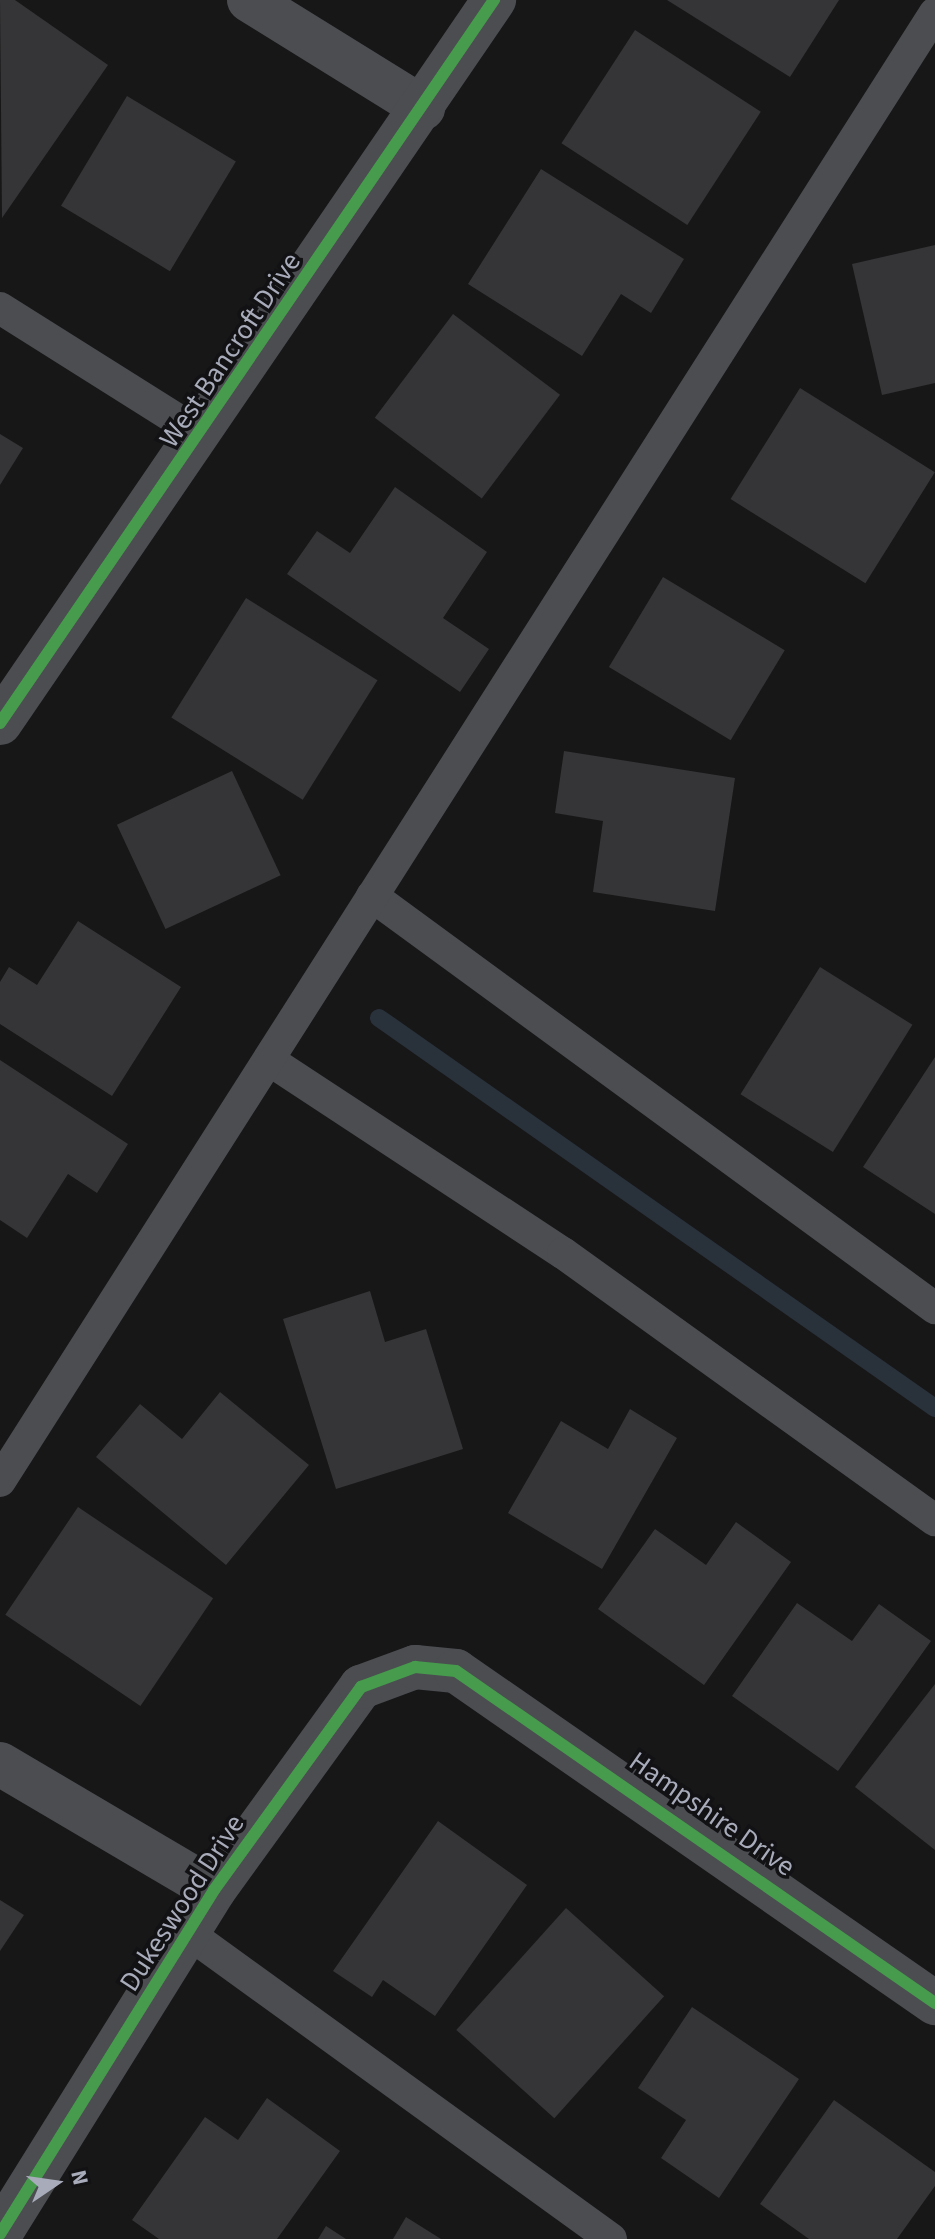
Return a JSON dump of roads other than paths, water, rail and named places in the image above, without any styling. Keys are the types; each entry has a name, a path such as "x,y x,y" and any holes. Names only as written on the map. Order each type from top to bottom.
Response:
{"street":[{"path":"249,0 423,108"},
{"name":"West Bancroft Drive","path":"0,723 202,435 494,0"},
{"name":"Dukeswood Drive","path":"0,2234 214,1890 361,1687 415,1667 456,1671"},
{"name":"Hampshire Drive","path":"456,1671 935,2003"},
{"path":"0,1764 214,1890"}],"lane":[{"path":"0,1481 935,13"},
{"path":"0,308 202,435"},
{"path":"372,896 935,1308"},
{"path":"269,1060 563,1253 935,1520"},
{"path":"188,1933 611,2239"}],"waterway":[{"path":"379,1018 935,1408"}]}
